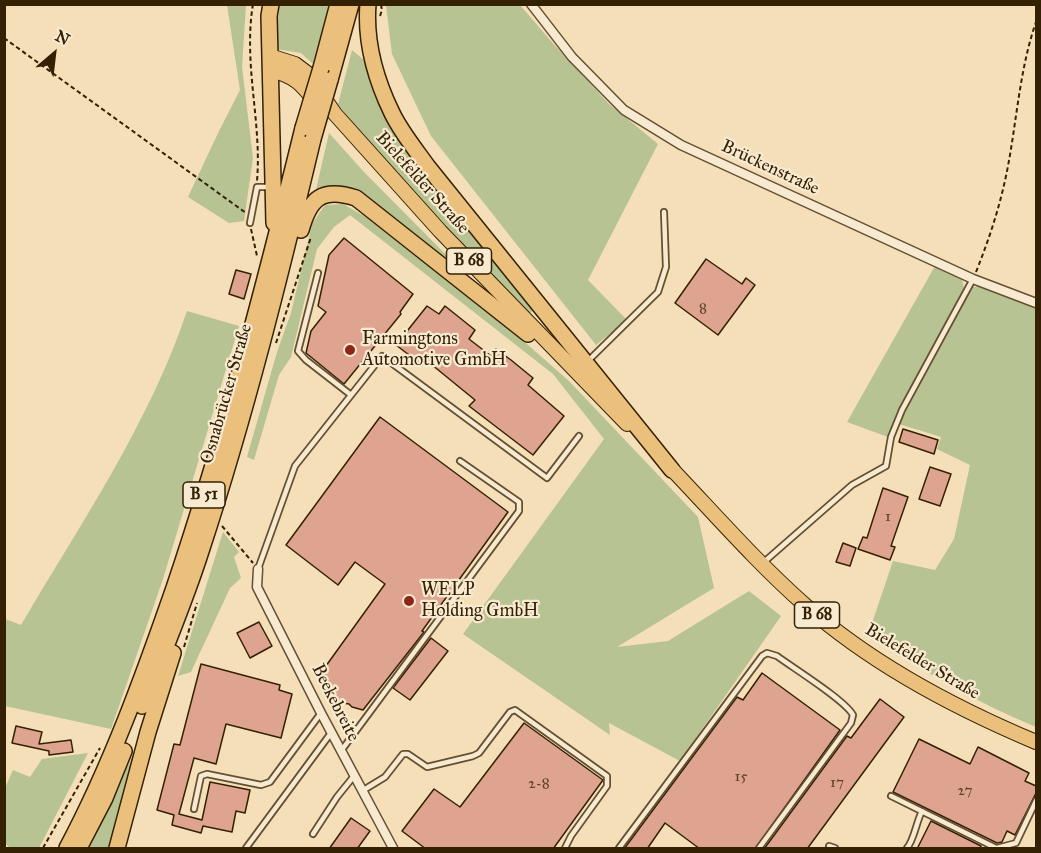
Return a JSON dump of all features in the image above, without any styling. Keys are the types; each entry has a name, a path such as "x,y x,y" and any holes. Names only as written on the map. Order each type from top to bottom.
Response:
{"highway":[{"path":"271,4 269,16 274,247"},
{"name":"Osnabrücker Straße","path":"326,74 338,4"},
{"name":"Osnabrücker Straße","path":"67,849 123,728 159,631 206,486 326,74 351,4"},
{"name":"B 68","path":"368,4 373,61 392,114 428,167 672,470"},
{"name":"Osnabrücker Straße","path":"79,849 105,798 178,617 202,549 236,440 283,265 308,134"},
{"name":"B 68","path":"283,265 297,244 306,213 313,202 326,194 342,194 356,198 528,334"},
{"path":"117,849 148,732 176,646 202,549"}],"main road":[{"name":"Bielefelder Straße","path":"270,63 301,82 331,122 528,334 672,470"},
{"name":"Bielefelder Straße","path":"270,63 295,64 307,73 335,114 440,231 761,564 807,607 857,646 920,685 991,723 1036,742"}],"street":[{"name":"Brückenstraße","path":"531,4 572,57 624,110 681,145 973,279 1036,303"},
{"name":"Beekebreite","path":"258,569 257,587 393,849"}],"lane":[{"path":"250,223 256,187 273,188"},
{"path":"585,364 658,292 666,267 664,212"},
{"path":"318,273 298,351 306,360 351,395"},
{"path":"761,564 852,485 886,466 891,437 902,410 973,279"},
{"path":"258,569 296,466 382,356 547,478 579,436"},
{"path":"341,751 519,512 519,502 460,461"},
{"path":"619,849 762,656 767,653 777,656 836,698 853,716 851,723 759,849"},
{"path":"362,791 385,777 403,754 408,754 427,767 479,753 510,712 514,710 607,776 607,786 571,836 566,849"},
{"path":"194,809 201,776 207,774 261,785 270,782 321,713"},
{"path":"246,849 331,733"},
{"path":"313,834 354,776"},
{"path":"891,796 996,849 1016,843 1036,801"},
{"path":"907,849 912,842 914,826 922,811"},
{"path":"829,846 835,849"}],"path":[{"path":"253,4 250,22 249,66 259,161 256,187"},
{"path":"973,279 994,227 1008,167 1028,51 1036,22"},
{"path":"4,38 251,216"},
{"path":"250,223 259,260"},
{"path":"220,525 258,569"},
{"path":"43,849 93,756 103,742"}],"green space":[{"path":"227,5 246,5 242,67 253,158 244,221 229,223 188,197 240,90"},
{"path":"279,5 329,5 313,64 301,53 276,49"},
{"path":"386,5 520,5 608,103 658,144 588,280 627,320 596,345 431,136 392,54"},
{"path":"352,50 365,61 386,117 535,309 529,314 360,134 338,104"},
{"path":"329,133 364,172 477,286 365,198 315,194"},
{"path":"343,204 364,216 519,337 569,381 698,517 714,588 617,647 668,641 749,591 781,616 680,761 609,723 610,735 463,634 604,439 553,374 350,215 334,227 317,249 291,357 279,375 254,460 247,457 277,352 291,313 312,224 325,205"},
{"path":"935,266 962,279 964,288 897,414 888,437 847,422"},
{"path":"981,286 1036,307 1036,727 950,685 868,635 893,561 935,570 954,539 970,465 937,449 941,437 899,424 973,287"},
{"path":"187,311 239,326 163,579 111,729 5,706 5,619 21,625 90,511 134,433 171,353"},
{"path":"223,532 239,552 234,557 241,578 230,588 191,672 178,676"},
{"path":"136,748 110,848 89,848"},
{"path":"88,753 39,848 10,848 5,843 5,788 13,770 30,777 42,759"}],"building":[{"path":"344,238 413,294 400,312 401,314 344,384 306,353 311,331 326,312 318,306 329,255"},
{"path":"706,259 742,284 746,278 755,285 718,335 675,303"},
{"path":"236,270 251,274 244,299 229,294"},
{"path":"427,306 439,314 445,306 475,330 469,339 491,356 496,349 511,360 533,378 528,385 564,416 533,455 469,406 475,400 426,360 422,365 396,345"},
{"path":"380,417 508,512 422,631 424,632 363,710 349,704 331,701 327,691 330,686 323,670 385,584 355,562 338,585 286,545"},
{"path":"903,429 938,440 934,454 899,442"},
{"path":"930,467 951,474 940,506 919,499"},
{"path":"883,488 908,497 891,546 895,547 890,560 858,549 863,537 867,538"},
{"path":"843,543 856,548 850,566 836,562"},
{"path":"259,622 272,646 250,658 237,633"},
{"path":"431,638 448,651 410,700 393,688"},
{"path":"201,664 280,685 279,690 292,694 281,738 226,724 216,764 194,758 179,814 202,820 210,782 250,790 245,813 236,811 232,832 203,826 201,833 172,825 174,815 157,810 174,744 180,745"},
{"path":"762,673 840,730 755,849 700,849 665,823 647,849 624,849 737,697 743,700"},
{"path":"880,699 904,717 807,849 764,849 847,736 851,738"},
{"path":"524,723 603,780 553,849 426,849 402,831 434,789 460,807"},
{"path":"16,726 42,732 39,744 71,740 73,752 49,755 49,751 12,743"},
{"path":"919,739 970,764 978,747 1029,773 1025,781 1036,786 1036,793 1015,835 1007,831 1002,842 997,843 893,792"},
{"path":"351,818 370,831 357,849 329,849"},
{"path":"931,821 981,846 980,849 917,849"}],"place":[{"name":"Farmingtons Automotive GmbH","path":"350,350"},
{"name":"WELP Holding GmbH","path":"409,601"}]}
